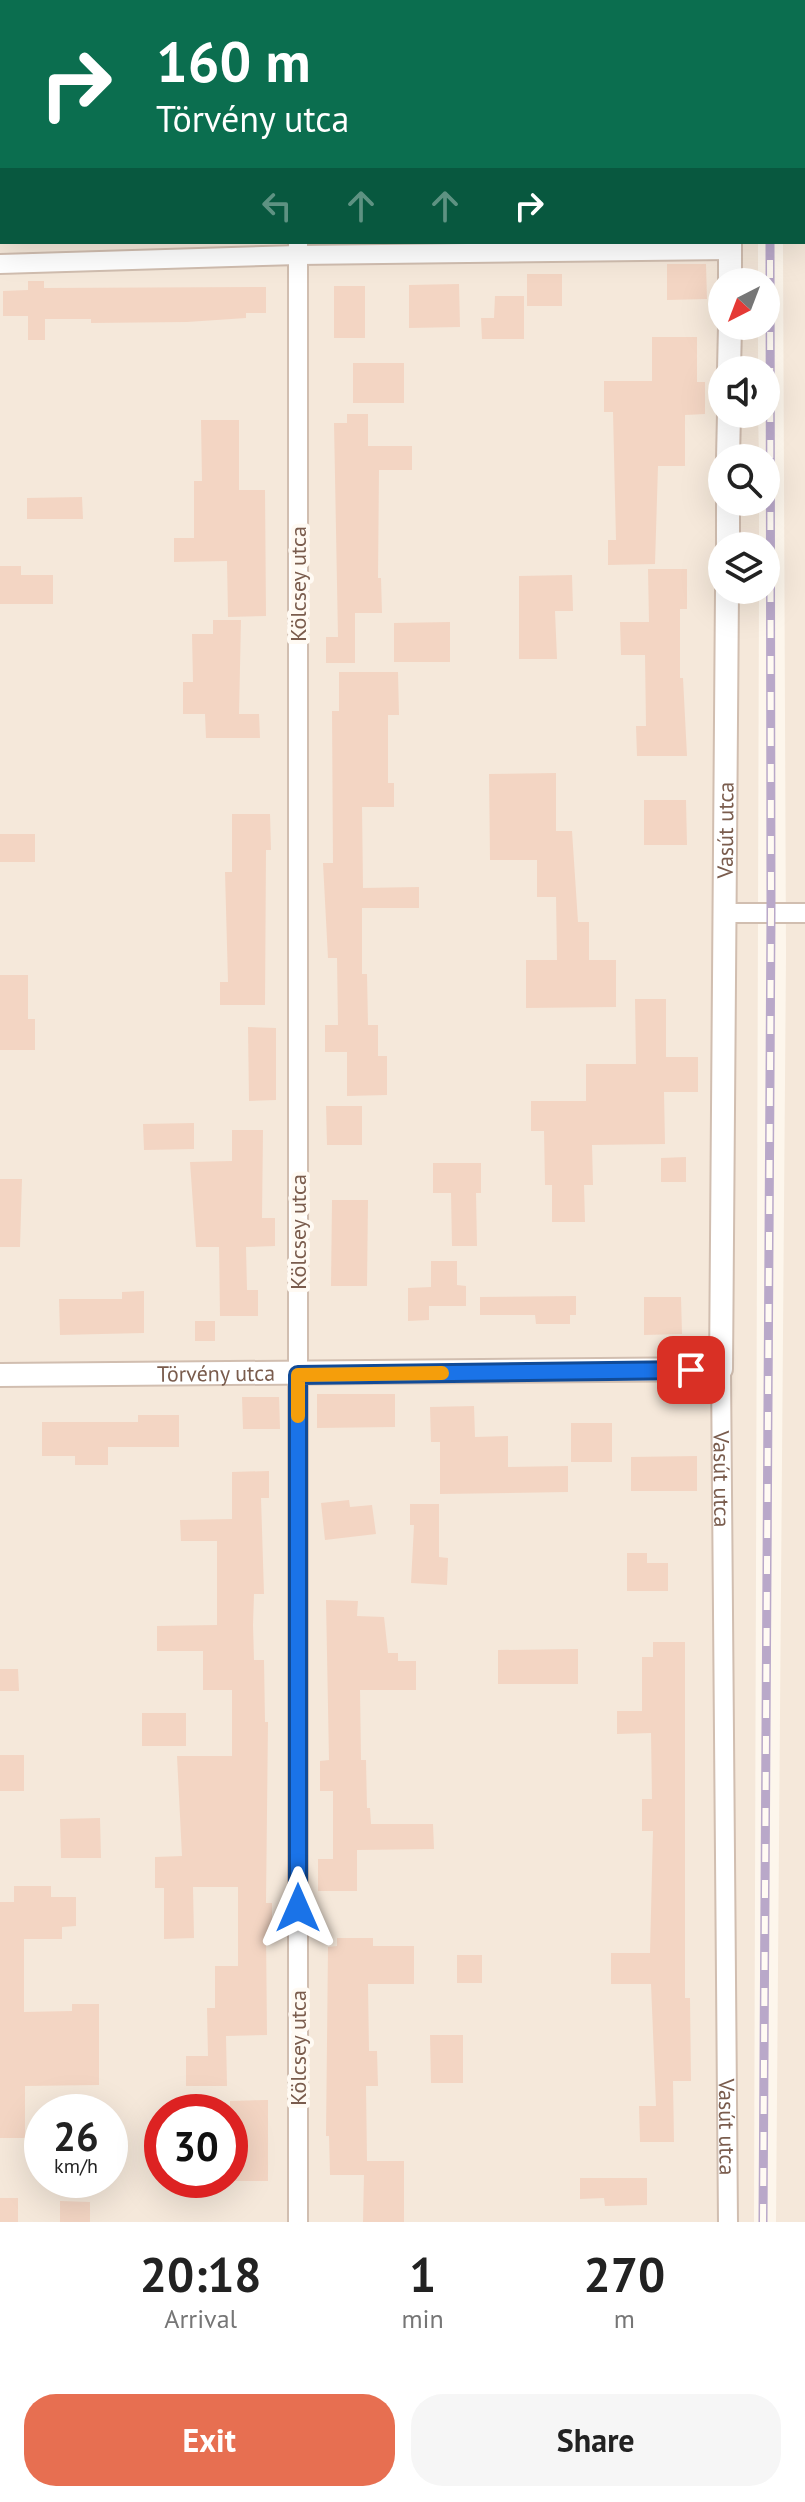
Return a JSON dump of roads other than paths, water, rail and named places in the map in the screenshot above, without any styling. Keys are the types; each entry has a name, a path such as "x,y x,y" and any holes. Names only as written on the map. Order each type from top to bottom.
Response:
{"street":[{"path":"0,264 298,248 730,246 730,268"},
{"name":"Kölcsey utca","path":"298,248 298,2222"},
{"name":"Vasút utca","path":"727,604 721,1369 728,2222"},
{"path":"724,913 805,913"},
{"name":"Törvény utca","path":"0,1375 298,1375 721,1369"}],"railway":[{"path":"763,2222 771,913 770,244"}]}
